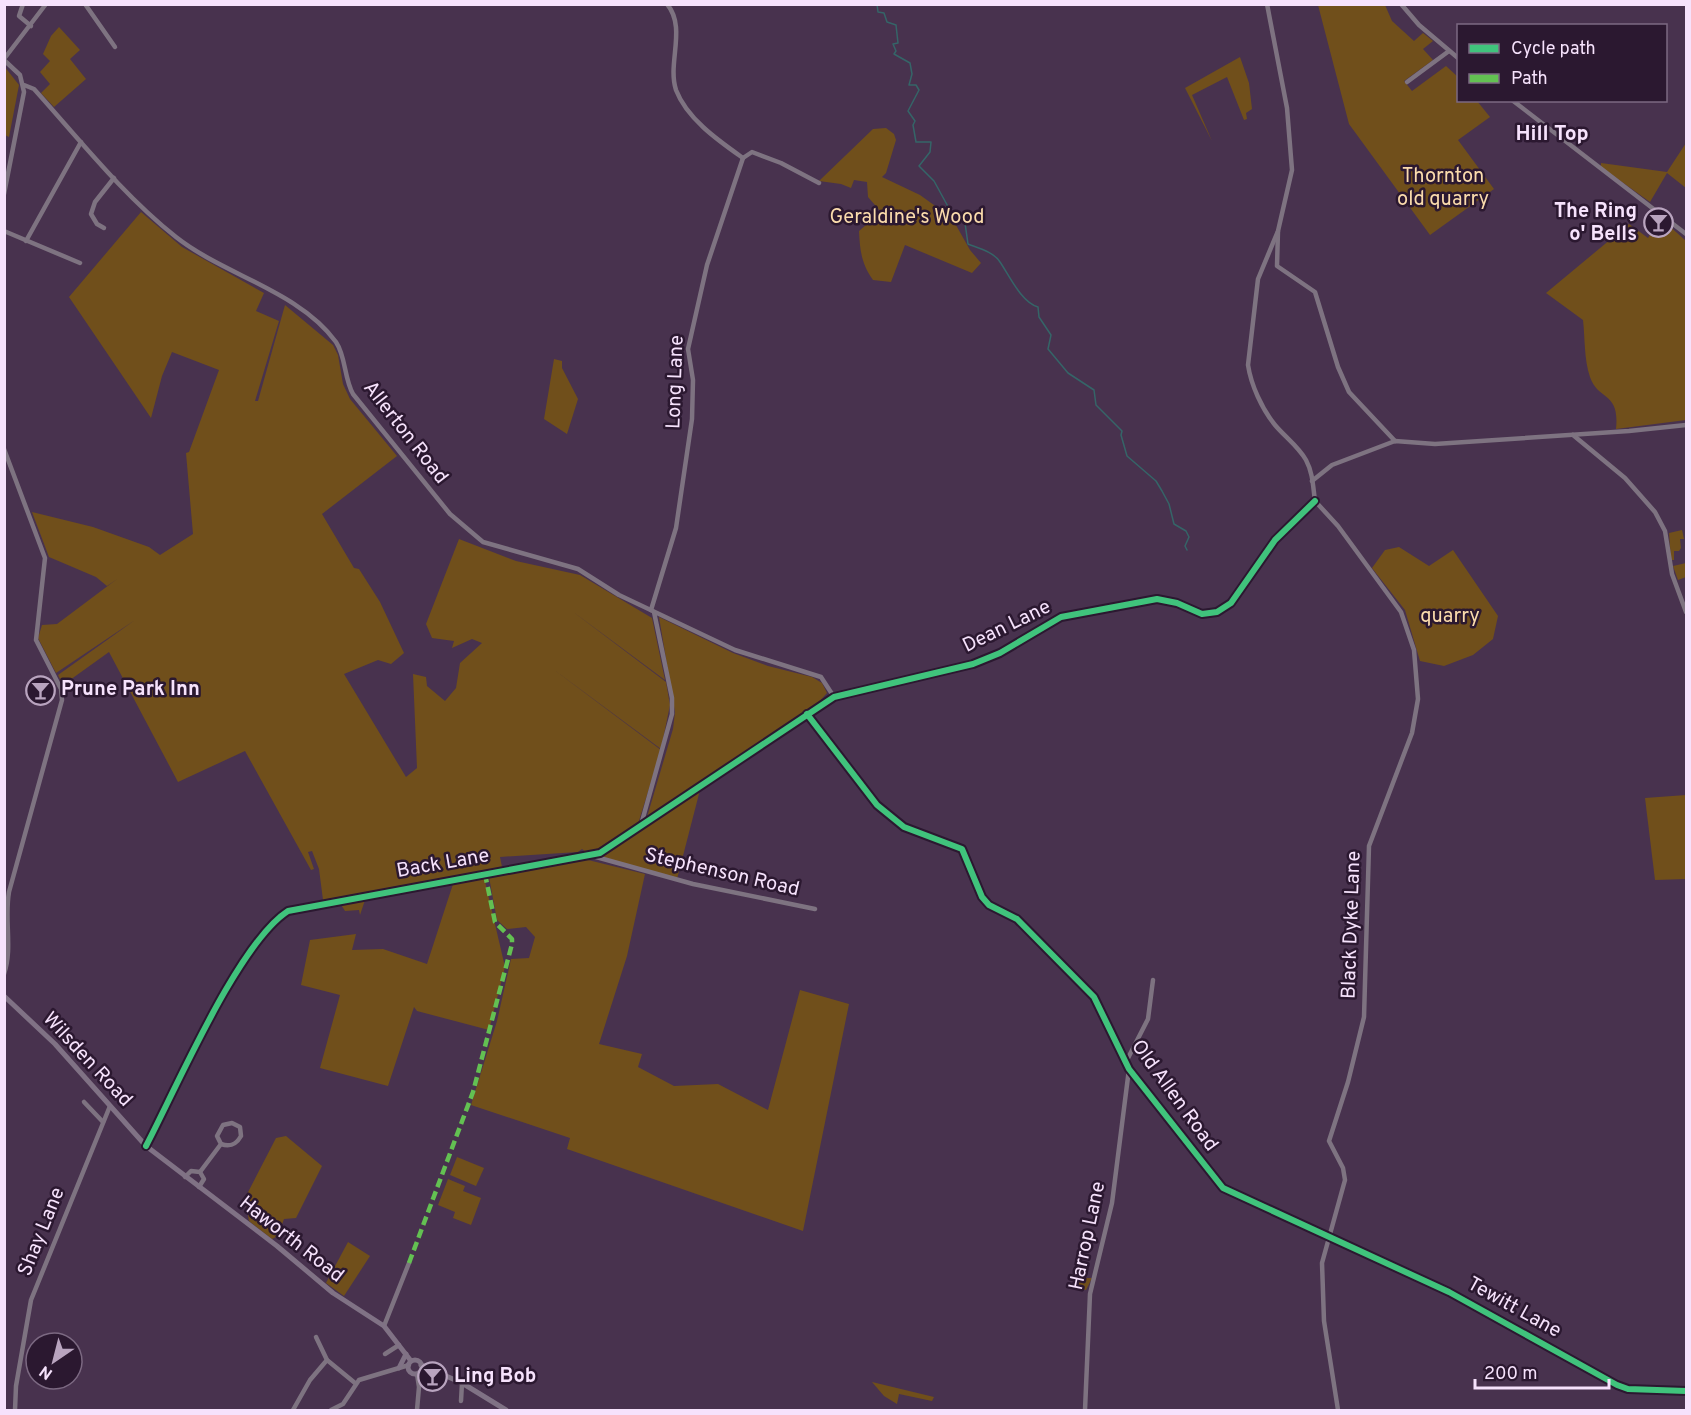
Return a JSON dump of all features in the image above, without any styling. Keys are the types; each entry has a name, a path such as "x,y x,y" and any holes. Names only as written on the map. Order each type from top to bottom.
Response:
{"main road":[{"name":"Wilsden Road","path":"4,996 55,1044 146,1146"},
{"name":"Haworth Road","path":"146,1146 333,1293 384,1326 406,1354 410,1371 417,1374"},
{"path":"399,1368 406,1354"},
{"path":"410,1364 417,1361 421,1365 462,1383 506,1410"},
{"path":"417,1374 421,1365"}],"street":[{"path":"23,4 19,16 31,26"},
{"path":"4,59 46,4"},
{"path":"85,4 115,47"},
{"path":"668,4 672,10 676,35 673,70 676,91 702,128 743,158 752,152 781,163 819,183"},
{"path":"1267,4 1287,108 1292,170 1278,231 1258,279 1248,365 1250,376 1263,406 1275,425 1305,460 1312,481 1315,501"},
{"path":"1401,4 1457,57"},
{"path":"1407,82 1449,51"},
{"name":"Allerton Road","path":"4,59 20,75 24,85 34,89 114,178 176,238 293,304 326,332 341,353 347,383 353,394 450,514 472,535 496,548 578,569 652,611 735,650 821,677 834,697"},
{"path":"4,194 24,85"},
{"path":"1515,102 1686,234"},
{"path":"26,241 81,142"},
{"name":"Long Lane","path":"652,611 676,528 692,420 693,380 688,349 707,265 743,158"},
{"path":"104,228 97,224 91,214 95,202 114,178"},
{"path":"4,231 80,263"},
{"path":"1278,231 1277,266 1315,292 1338,367 1349,392 1395,441"},
{"path":"1312,481 1332,465 1395,441 1435,444 1591,434 1686,425"},
{"path":"1586,445 1591,434"},
{"path":"1573,435 1635,487 1655,512 1665,531 1672,574 1686,612"},
{"path":"4,449 45,558 36,640 61,689 62,700 9,892 6,919 8,957 4,974"},
{"name":"Dean Lane","path":"834,697 973,664 1000,653 1061,617 1076,613 1157,599 1177,603 1193,612 1210,614 1224,609 1275,540 1315,501"},
{"name":"Black Dyke Lane","path":"1315,501 1338,526 1401,612 1414,650 1418,699 1412,733 1369,846 1364,1017 1348,1082 1330,1132 1331,1149 1343,1168 1345,1180 1329,1234"},
{"path":"641,825 672,714 672,698 652,611"},
{"name":"Back Lane","path":"146,1146 243,963 278,917 299,907 600,853 834,697"},
{"name":"Old Allen Road","path":"807,714 877,805 904,827 962,849 982,897 989,905 1017,919 1094,997 1129,1069 1223,1188 1329,1234"},
{"name":"Stephenson Road","path":"589,855 693,884 815,909"},
{"path":"1126,1062 1148,1019 1153,980"},
{"name":"Harrop Lane","path":"1085,1410 1090,1293 1112,1203 1129,1069"},
{"path":"84,1102 103,1122"},
{"name":"Shay Lane","path":"15,1410 16,1386 31,1300 110,1106"},
{"path":"232,1123 240,1128 241,1136 237,1142 229,1146 221,1144 217,1136 223,1125 232,1123"},
{"path":"200,1172 221,1144"},
{"path":"185,1177 194,1170 200,1172 204,1179 199,1187"},
{"path":"1329,1234 1322,1263 1322,1282 1324,1321 1338,1410"},
{"name":"Tewitt Lane","path":"1329,1234 1449,1292 1617,1385 1628,1389 1686,1392"},
{"path":"384,1326 410,1263"},
{"path":"316,1337 327,1360 355,1383"},
{"path":"385,1354 399,1345"},
{"path":"293,1410 310,1380 327,1360"},
{"path":"331,1410 343,1404 355,1383 410,1364"},
{"path":"417,1374 420,1387 417,1410"},
{"path":"461,1401 462,1383"}],"green space":[{"name":"Thornton old quarry","path":"1318,5 1385,5 1392,21 1414,41 1423,33 1433,41 1423,49 1433,60 1404,81 1412,91 1446,66 1457,76 1457,102 1478,102 1490,117 1458,140 1494,189 1430,235 1349,124"},
{"path":"59,27 80,50 70,59 86,79 54,107 41,93 50,84 40,72 50,61 43,54 51,36"},
{"path":"1240,57 1249,83 1252,109 1246,113 1247,119 1244,120 1227,77 1192,95 1212,141 1185,88"},
{"path":"4,66 19,85 9,137 5,135"},
{"name":"Geraldine's Wood","path":"886,128 894,134 896,140 886,173 882,177 920,195 952,218 970,250 981,263 972,273 905,245 891,282 873,280 869,274 862,256 859,231 881,212 868,197 867,182 854,180 851,188 819,181 873,129"},
{"path":"1686,143 1686,188 1667,173 1650,202 1601,167 1601,163 1667,172"},
{"path":"141,212 182,247 264,293 256,311 279,321 255,401 258,401 285,305 333,345 338,355 343,384 350,399 397,456 322,514 354,568 359,569 380,602 404,653 391,664 378,660 344,674 406,777 417,768 413,674 426,677 427,686 445,701 456,688 460,663 482,643 472,639 452,648 454,641 432,638 426,624 459,539 516,561 580,575 652,618 665,680 572,611 666,682 670,705 661,749 553,669 661,750 638,824 597,851 586,852 582,849 578,852 500,857 502,867 323,900 319,869 312,851 308,852 314,869 311,870 245,751 178,782 109,652 63,685 58,675 135,620 56,673 38,638 42,625 57,624 117,579 107,586 96,577 49,557 32,512 93,527 149,547 160,555 193,534 186,453 189,452 219,370 172,352 162,376 151,418 69,297"},
{"path":"1656,214 1686,241 1686,420 1616,429 1615,408 1612,402 1598,390 1590,377 1583,320 1546,293 1629,224 1648,238 1656,226 1649,221"},
{"path":"554,359 562,361 562,368 578,399 567,434 544,419"},
{"path":"1682,530 1684,539 1680,539 1681,548 1679,551 1674,551 1674,560 1671,560 1669,533"},
{"name":"quarry","path":"1399,547 1429,566 1453,550 1498,616 1493,639 1473,655 1444,666 1420,661 1405,610 1372,568 1385,550"},
{"path":"1686,563 1686,577 1678,580 1673,566"},
{"path":"659,617 733,653 768,666 812,677 822,683 827,693 817,704 647,817 673,729 675,712"},
{"path":"700,790 677,879 598,858"},
{"path":"1686,795 1686,879 1655,880 1645,798"},
{"path":"584,859 645,874 627,956 599,1044 642,1054 638,1067 674,1086 718,1084 768,1110 800,990 849,1004 803,1231 567,1149 570,1138 471,1105 497,1021 511,959 529,958 535,937 526,927 507,929 497,920 489,877"},
{"path":"484,877 505,967 489,1030 417,1011 414,1007 388,1086 320,1068 340,995 301,985 310,940 356,934 352,950 383,949 427,964 453,884"},
{"path":"366,897 360,915 359,910 345,911 340,903"},
{"path":"286,1136 322,1166 296,1218 284,1219 278,1236 272,1239 249,1221 245,1198 276,1138"},
{"path":"457,1157 484,1168 476,1186 450,1175"},
{"path":"448,1179 465,1186 463,1191 481,1198 471,1225 453,1218 455,1212 438,1205"},
{"path":"348,1242 370,1256 344,1296 326,1283"},
{"path":"1084,1278 1092,1278 1086,1290 1068,1287"},
{"path":"872,1382 934,1397 932,1401 899,1394 897,1404 884,1396"}],"waterway":[{"path":"877,4 878,12 884,13 887,22 896,25 898,43 893,44 896,51 894,54 910,63 912,74 909,85 916,85 919,90 908,111 915,121 913,125 916,142 931,142 930,152 919,166 934,181 951,212 965,223 968,244 994,256 1026,300 1038,307 1039,317 1051,335 1048,349 1068,373 1094,390 1096,405 1122,431 1127,456 1156,481 1169,504 1174,524 1186,531 1189,537 1185,546 1187,550"}],"marked path":[{"path":"409,1263 473,1092 512,944 512,939 495,922 485,874"}],"cycle path":[{"path":"146,1146 229,984 269,928 288,911 600,853 834,697 973,664 1000,653 1061,617 1157,599 1177,603 1202,614 1217,612 1231,603 1275,540 1315,501"},
{"path":"807,714 877,805 904,827 962,849 982,897 989,905 1017,919 1094,997 1129,1069 1223,1188 1449,1292 1617,1385 1628,1389 1686,1391"}],"place":[{"name":"The Ring o' Bells","path":"1658,223"},
{"name":"Prune Park Inn","path":"40,690"},
{"name":"Ling Bob","path":"433,1377"}],"district":[{"name":"Hill Top","path":"1552,134"}]}
